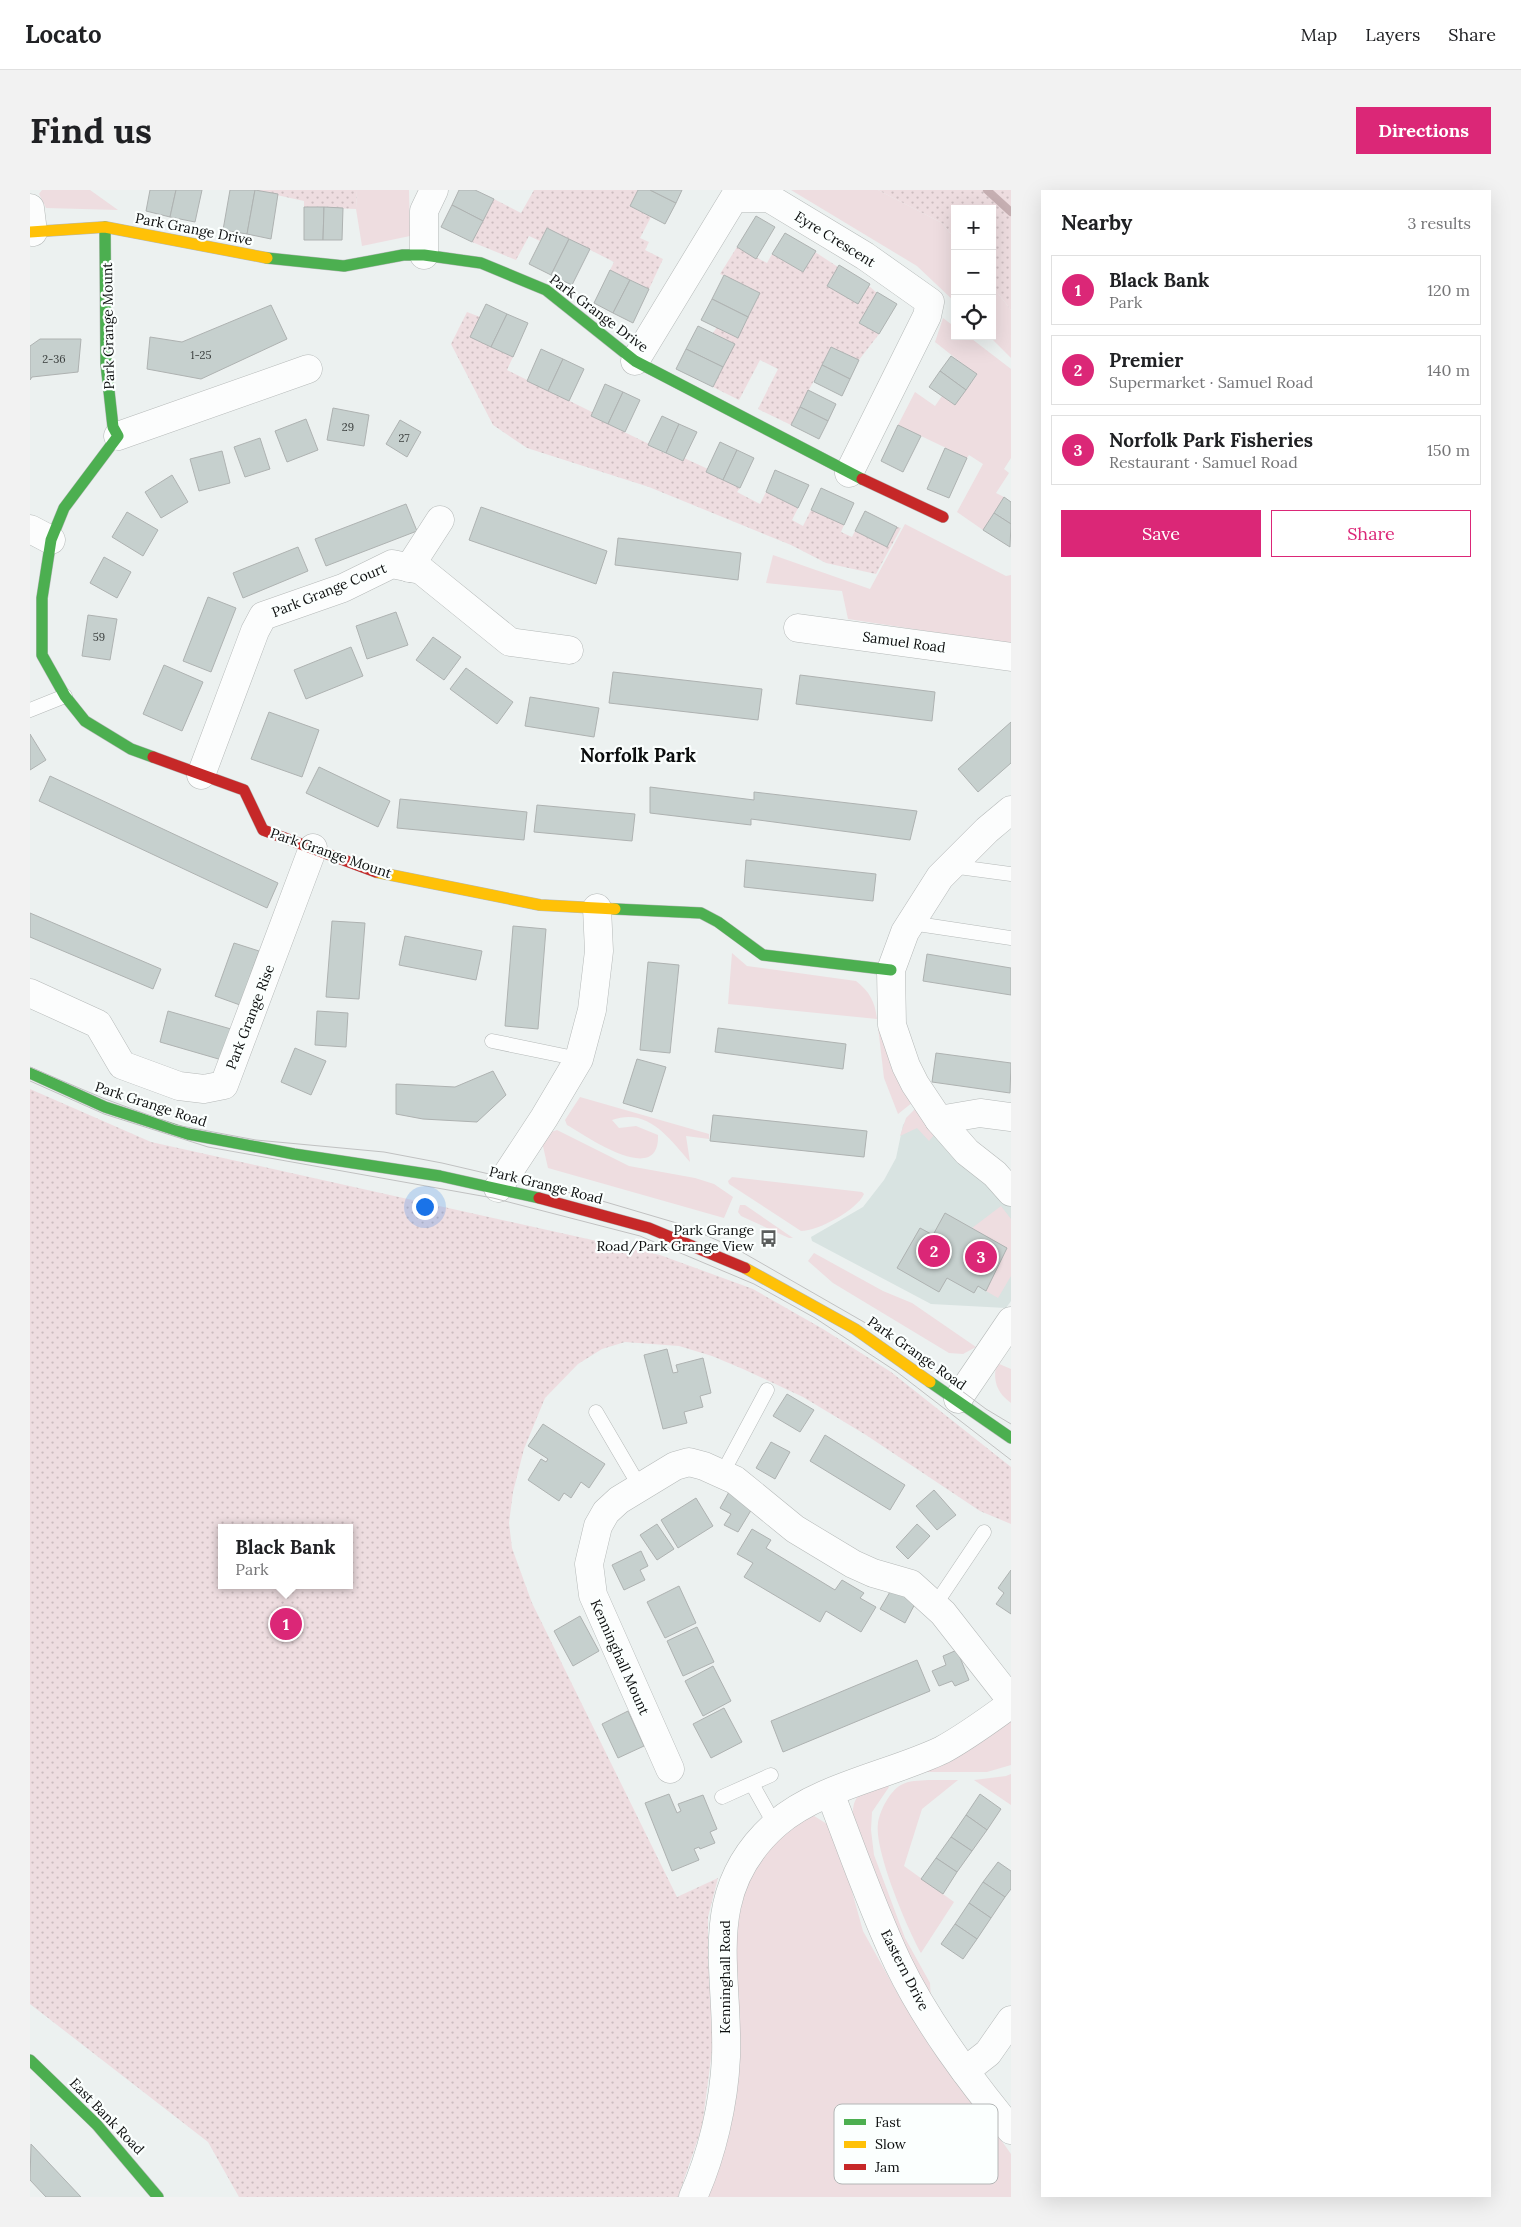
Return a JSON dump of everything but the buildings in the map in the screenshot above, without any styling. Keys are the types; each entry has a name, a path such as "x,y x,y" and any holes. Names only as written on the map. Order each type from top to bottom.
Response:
{"street":[{"path":"424,255 424,211 434,190"},
{"name":"Eyre Crescent","path":"635,361 734,198 769,198 865,256 930,302 927,316 849,473"},
{"name":"Park Grange Drive","path":"31,224 105,227 230,253 291,262 344,266 404,255 424,255 481,263 546,290 635,361 849,473 943,517"},
{"name":"Park Grange Mount","path":"105,227 107,263 106,364 113,428 118,436 64,508 40,534 42,655 65,696 85,721 131,749 244,790 263,830 378,873 540,905 701,914 718,922 762,955 891,970"},
{"path":"118,436 308,369"},
{"path":"409,568 440,520"},
{"name":"Park Grange Court","path":"201,774 255,631 264,616 343,588 392,564 421,570 510,642 569,650"},
{"name":"Samuel Road","path":"798,628 1011,657"},
{"path":"1011,810 987,830 940,877 905,932 891,970 892,1025 915,1084 939,1120 967,1152 995,1174 1011,1192"},
{"name":"Park Grange Rise","path":"30,993 98,1024 122,1065 179,1086 204,1090 224,1085 313,848"},
{"path":"498,1188 544,1118 579,1059 592,1010 599,951 597,908"},
{"name":"Park Grange Road","path":"30,1073 105,1107 188,1134 294,1154 404,1169 498,1188 560,1202 649,1228 751,1270 855,1328 1011,1438"},
{"path":"939,1120 980,1113 1011,1117"},
{"path":"958,1399 1011,1321"},
{"name":"Kenninghall Mount","path":"670,1769 600,1612 591,1586 589,1564 598,1526 606,1512 676,1466 689,1462 704,1466 735,1480 795,1529 853,1564 873,1573 912,1584 935,1606 1011,1702"},
{"name":"Kenninghall Road","path":"693,2197 714,2134 724,2072 722,1935 728,1895 753,1847 775,1825 801,1807 830,1793 942,1749 982,1725 1011,1702"},
{"name":"Eastern Drive","path":"830,1793 869,1896 899,1964 934,2027 991,2104"},
{"path":"965,2071 988,2053 1011,2020"},
{"name":"East Bank Road","path":"30,2060 56,2084 136,2167 158,2197"},
{"name":"Eastern Drive","path":"998,2113 1011,2130"}],"lane":[{"path":"30,710 65,696"},
{"path":"951,866 1011,874"},
{"path":"911,923 1011,938"},
{"path":"492,1041 579,1059"},
{"path":"722,1474 766,1390"},
{"path":"596,1412 640,1488"},
{"path":"935,1606 984,1532"},
{"path":"722,1797 771,1775"},
{"path":"752,1784 775,1825"}],"shaded area":[{"path":"42,190 90,190 118,210 46,208 39,194"},
{"path":"254,190 357,190 356,209 304,207 304,201"},
{"path":"357,190 409,190 410,236 362,246 356,209"},
{"path":"534,190 638,190 630,206 651,217 640,238 649,242 645,250 663,259 649,289 610,270 614,262 547,228 540,241 529,236 516,260 472,242 494,199 521,213"},
{"path":"791,190 878,190 942,223 951,234 951,298 917,266"},
{"path":"878,190 1011,190 1011,310 996,291 996,205 951,205 951,234 942,223"},
{"path":"737,247 767,263 772,254 803,272 815,252 838,267 827,286 858,304 869,286 877,293 859,323 879,334 859,360 831,347 791,425 758,409 778,369 760,360 739,400 713,387 734,344 713,333 717,327 738,338 760,293 720,274"},
{"path":"996,291 1011,310 1011,358 993,340 996,340"},
{"path":"467,312 480,317 470,337 513,357 507,370 592,412 591,416 649,444 649,446 682,461 684,458 708,469 706,472 740,488 737,492 760,504 766,492 798,508 792,520 803,526 811,510 844,525 841,532 852,537 855,531 887,547 897,527 901,528 876,574 826,563 791,545 649,487 527,448 493,425 451,344"},
{"path":"943,318 951,324 951,340 973,340 1011,369 1011,458 1004,469 1009,473 996,493 1004,497 983,530 957,512 983,464 969,455 967,458 898,425 915,392 935,406 942,396 955,405 977,375 935,342"},
{"path":"905,524 1006,576 1011,575 1011,644 848,619 842,591 766,583 773,555 870,589"},
{"path":"732,953 747,966 856,981 871,998 877,1019 728,1004"},
{"path":"878,1027 881,1027 913,1102 898,1114 884,1078"},
{"path":"30,1089 151,1142 660,1255 753,1289 823,1329 891,1372 1011,1467 1011,1524 980,1511 866,1435 803,1397 712,1356 679,1346 625,1342 602,1349 578,1364 545,1398 524,1449 513,1492 509,1523 512,1548 532,1603 677,1897 718,1878 708,1917 708,1960 714,2036 702,2127 678,2197 239,2197 208,2142 30,2004"},
{"path":"580,1097 709,1134 709,1139 686,1136 690,1162 657,1127 647,1121 625,1117 612,1120 619,1128 636,1126 658,1135 655,1150 647,1157 635,1158 620,1154 567,1125 565,1120"},
{"path":"915,1109 1011,1204 1011,1301 1006,1308 931,1304 812,1241 811,1237 863,1207 884,1180 896,1158 903,1125"},
{"path":"915,1109 934,1135 929,1141 917,1128 900,1136 906,1118"},
{"path":"557,1130 629,1166 695,1178 714,1184 733,1197 724,1218 548,1168 542,1142 551,1132"},
{"path":"732,1177 862,1192 864,1194 854,1207 827,1224 801,1231 729,1184 728,1181"},
{"path":"740,1205 745,1205 793,1238 789,1238 741,1216 738,1212"},
{"path":"1001,1206 1011,1219 1011,1276 998,1298 986,1291 1007,1248 972,1228"},
{"path":"814,1253 883,1291 912,1303 976,1347 963,1354 949,1353 833,1283 808,1261"},
{"path":"997,1363 1011,1369 1011,1403 1002,1395 997,1386 995,1375"},
{"path":"1011,1720 1011,1765 987,1772 926,1772 925,1770"},
{"path":"1011,1774 1011,1805 974,1780 1006,1776"},
{"path":"958,1780 922,1809 904,1866 954,1902 921,1953 900,1908 886,1869 878,1835 878,1823 886,1801 897,1788 907,1782"},
{"path":"886,1782 889,1787 872,1812 871,1830 874,1855 905,1938 930,1983 931,1999 905,1956 854,1822 853,1812 856,1799 865,1791"},
{"path":"811,1814 827,1824 848,1877 863,1931 899,1996 976,2104 834,2104 834,2184 998,2184 998,2136 1011,2154 1011,2197 708,2197 740,2025 735,1947 743,1890 772,1842"}],"waterway":[{"path":"987,190 1011,212"}],"tram line":[{"path":"30,1067 105,1099 176,1125 256,1140 384,1152 442,1163 592,1198 680,1224 735,1248 890,1337 986,1409 1011,1424"},
{"path":"30,1081 104,1114 208,1147 493,1198 640,1236 754,1284 815,1318 897,1372 1011,1460"}],"traffic: fast":[{"path":"105,227 106,364 113,427 118,436 64,508 51,540 42,598 42,655 65,696 85,721 131,749 153,757"},
{"path":"267,258 344,266 403,255 424,255 481,263 546,290 635,361 862,479"},
{"path":"615,909 701,913 718,922 763,955 891,970"},
{"path":"30,1073 105,1107 188,1134 294,1154 440,1176 539,1198"},
{"path":"930,1382 1011,1438"},
{"path":"30,2060 97,2125 158,2197"}],"traffic: slow":[{"path":"30,232 105,227 267,258"},
{"path":"376,872 540,905 615,909"},
{"path":"745,1268 855,1329 930,1382"}],"traffic: jam":[{"path":"862,479 943,517"},
{"path":"153,757 244,790 263,830 376,872"},
{"path":"539,1198 649,1228 745,1268"}],"place":[{"name":"Park Grange Road/Park Grange View","path":"768,1238"},
{"name":"Premier","path":"934,1251"},
{"name":"Norfolk Park Fisheries","path":"981,1257"},
{"name":"Black Bank","path":"286,1624"}],"district":[{"name":"Norfolk Park","path":"638,755"}]}
